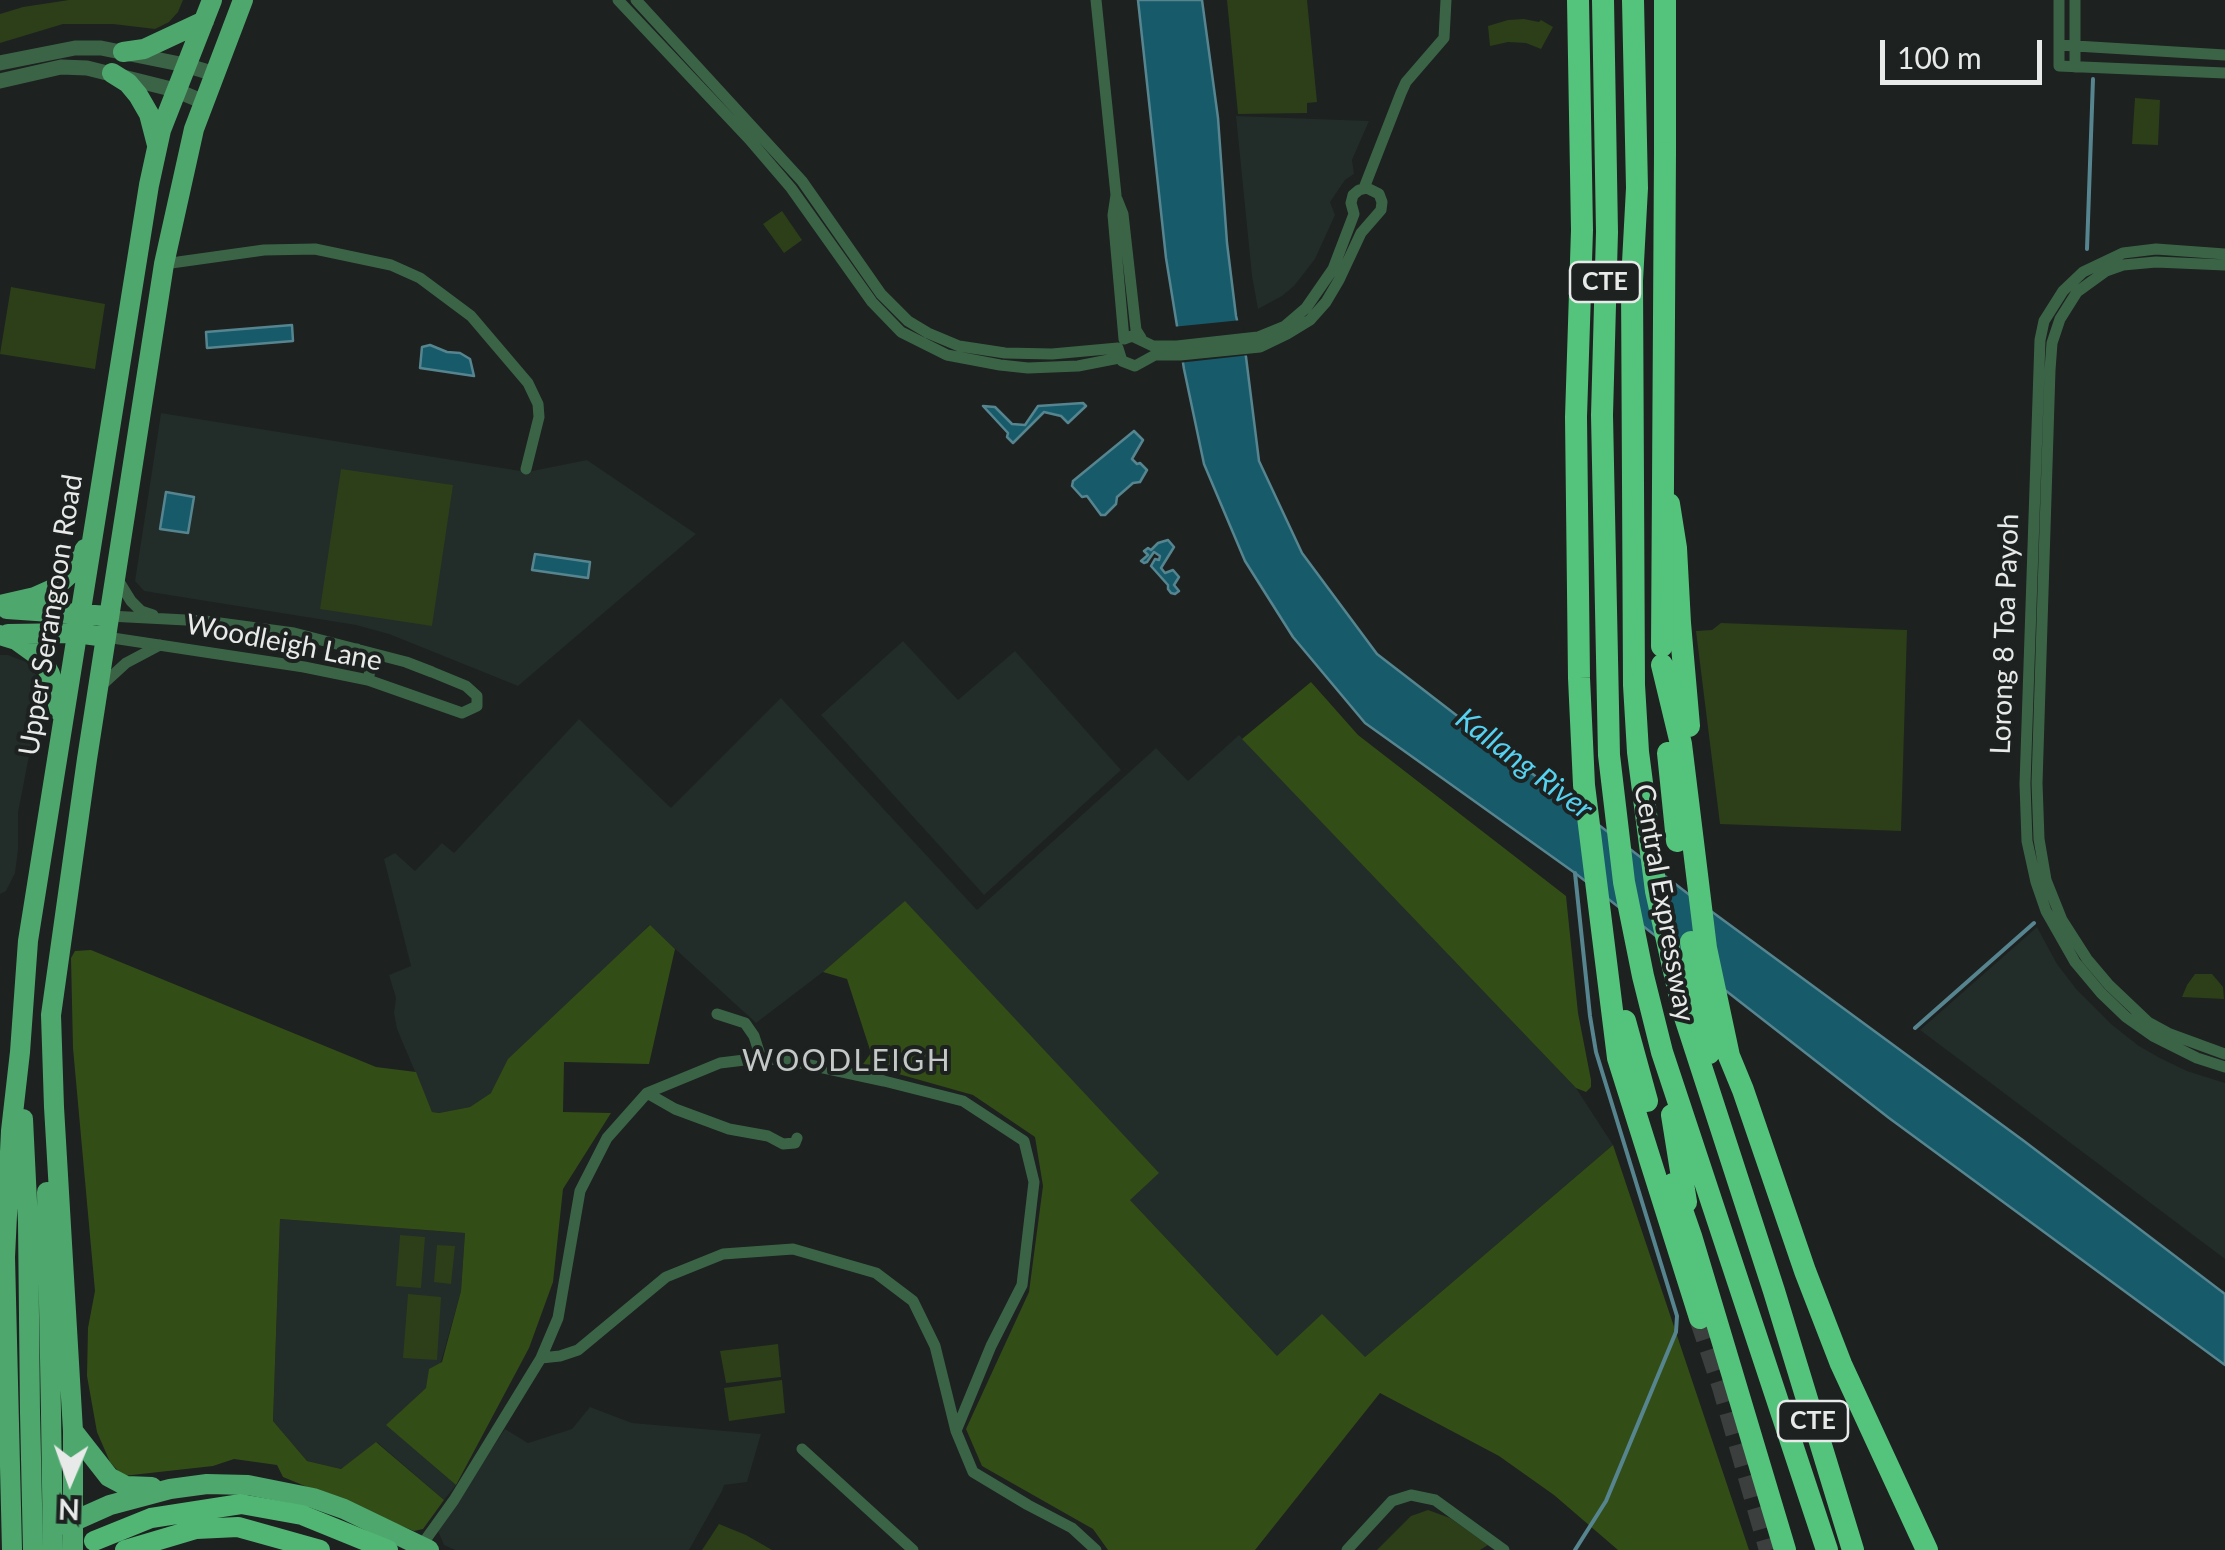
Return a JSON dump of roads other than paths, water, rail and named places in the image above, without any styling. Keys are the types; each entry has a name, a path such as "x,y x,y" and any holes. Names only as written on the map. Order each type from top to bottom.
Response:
{"highway":[{"path":"1578,0 1582,230 1576,417 1584,785 1618,1058 1700,1318"},
{"name":"Central Expressway","path":"1603,0 1606,232 1602,415 1612,787 1624,882 1662,1052 1827,1550"},
{"name":"Central Expressway","path":"1633,0 1637,188 1632,281 1634,685 1643,798 1656,891 1668,952 1691,1005"},
{"path":"1666,0 1662,656 1717,948 1726,1022 1743,1090 1841,1364 1926,1550"},
{"path":"1632,281 1639,299 1641,394 1658,436 1676,548 1684,674 1691,1005"},
{"path":"1605,940 1665,1162 1785,1550"},
{"name":"CTE","path":"1691,1005 1724,1135 1853,1550"},
{"path":"1662,1052 1691,1236"},
{"path":"94,1541 151,1518 241,1504 302,1516 388,1550"},
{"path":"124,1550 196,1529 238,1527 320,1550"}],"main road":[{"name":"Upper Serangoon Road","path":"13,1550 3,1200 28,941 136,258 159,138 212,0"},
{"name":"Upper Serangoon Road","path":"69,1550 74,1521 70,1338 51,1015 164,264 188,154 243,0"},
{"path":"123,52 144,49 204,21"},
{"path":"112,73 138,96 159,138 172,122 184,126 188,154"},
{"path":"0,607 44,594 64,581 78,563 92,532"},
{"path":"0,607 108,627"},
{"path":"0,635 78,624"},
{"path":"0,635 16,640 41,658 50,674 62,723"},
{"path":"33,1550 51,1015"},
{"path":"20,1052 40,1412 53,1550"},
{"path":"73,1431 109,1476 126,1486 248,1485 313,1498 425,1548"},
{"path":"10,1476 18,1493 38,1498 66,1492 74,1482"},
{"path":"0,1502 10,1476"},
{"path":"13,1550 110,1505 190,1485"}],"street":[{"path":"618,0 791,188 872,302 901,332 947,355 1028,368 1078,366 1121,348 1132,336 1148,348 1180,356 1287,334 1310,320 1326,302 1362,233 1380,212 1382,199 1376,191 1364,188 1356,192 1351,206 1361,219 1372,219"},
{"path":"636,0 791,168 881,294 908,320 959,346 1005,353 1052,354 1121,348"},
{"path":"1096,0 1116,196 1113,214 1121,348 1130,366 1140,364 1148,348"},
{"path":"1364,188 1406,82 1444,38 1446,0"},
{"path":"2060,0 2059,66 2225,73"},
{"path":"2075,0 2075,66"},
{"path":"2059,45 2225,55"},
{"path":"0,63 75,48 123,52 215,74"},
{"path":"0,81 61,67 112,73 204,102"},
{"path":"1116,196 1123,214 1136,330 1148,348"},
{"path":"1259,342 1306,308 1333,270 1354,214"},
{"path":"164,264 264,250 315,249 391,265 420,278 470,316 528,382 539,416 526,470"},
{"name":"Lorong 8 Toa Payoh","path":"2225,254 2156,249 2123,253 2083,272 2063,292 2044,321 2039,354 2025,798 2027,841 2036,882 2046,911 2075,962 2126,1017 2153,1036 2225,1067"},
{"name":"Lorong 8 Toa Payoh","path":"2225,265 2123,264 2077,292 2060,319 2052,343 2050,370 2037,784 2039,839 2046,880 2062,920 2087,959 2148,1022 2225,1054"},
{"path":"116,575 131,601 162,619"},
{"name":"Woodleigh Lane","path":"162,619 204,620 294,633 406,662 466,686 477,696 476,706 462,713 368,680 160,645 108,627 162,619"},
{"path":"98,688 126,663 160,645"},
{"path":"357,649 371,666 368,680"},
{"path":"717,1014 744,1023 754,1036 761,1058"},
{"path":"425,1548 541,1358 558,1318 580,1191 607,1138 647,1094 720,1063 761,1058 796,1062 963,1100 1024,1141 1034,1182 1022,1286 991,1346 956,1431"},
{"path":"647,1094 729,1129 768,1136"},
{"path":"541,1358 578,1350 666,1277 723,1254 793,1248 876,1272 913,1301 935,1346 956,1431 974,1472 1072,1528 1096,1550"},
{"path":"802,1449 913,1550"},
{"path":"1347,1550 1392,1501 1411,1494 1434,1500 1504,1550"}],"water":[{"path":"1138,0 1202,0 1218,118 1236,316 1246,357 1259,461 1302,553 1377,654 1700,903 2225,1294 2225,1365 1889,1118 1575,873 1365,723 1293,637 1245,561 1204,464 1166,258"},
{"path":"292,325 293,341 207,348 206,332"},
{"path":"430,345 470,359 474,376 420,368 422,347"},
{"path":"983,406 995,407 1012,424 1025,425 1038,406 1086,406 1068,423 1061,416 1044,412 1013,443"},
{"path":"1134,431 1143,440 1132,459 1147,470 1140,482 1133,483 1101,515 1087,496 1082,497 1072,486 1073,481"},
{"path":"166,492 194,497 188,533 160,529"},
{"path":"1168,540 1174,547 1161,568 1165,573 1173,570 1179,577 1174,585 1179,591 1175,594 1151,566 1160,556 1154,552 1147,562 1141,561 1148,555 1144,551"},
{"path":"535,554 590,562 588,578 532,570"}],"waterway":[{"path":"2087,249 2093,79"},
{"path":"1575,873 1596,1052 1677,1316 1676,1332 1606,1501 1575,1550"},
{"path":"1915,1028 2034,923"}],"tunnel":[{"path":"1700,1318 1770,1550"}],"district":[{"name":"WOODLEIGH","path":"847,1061"}],"water label":[{"name":"Kallang River","path":"1524,764"}]}
